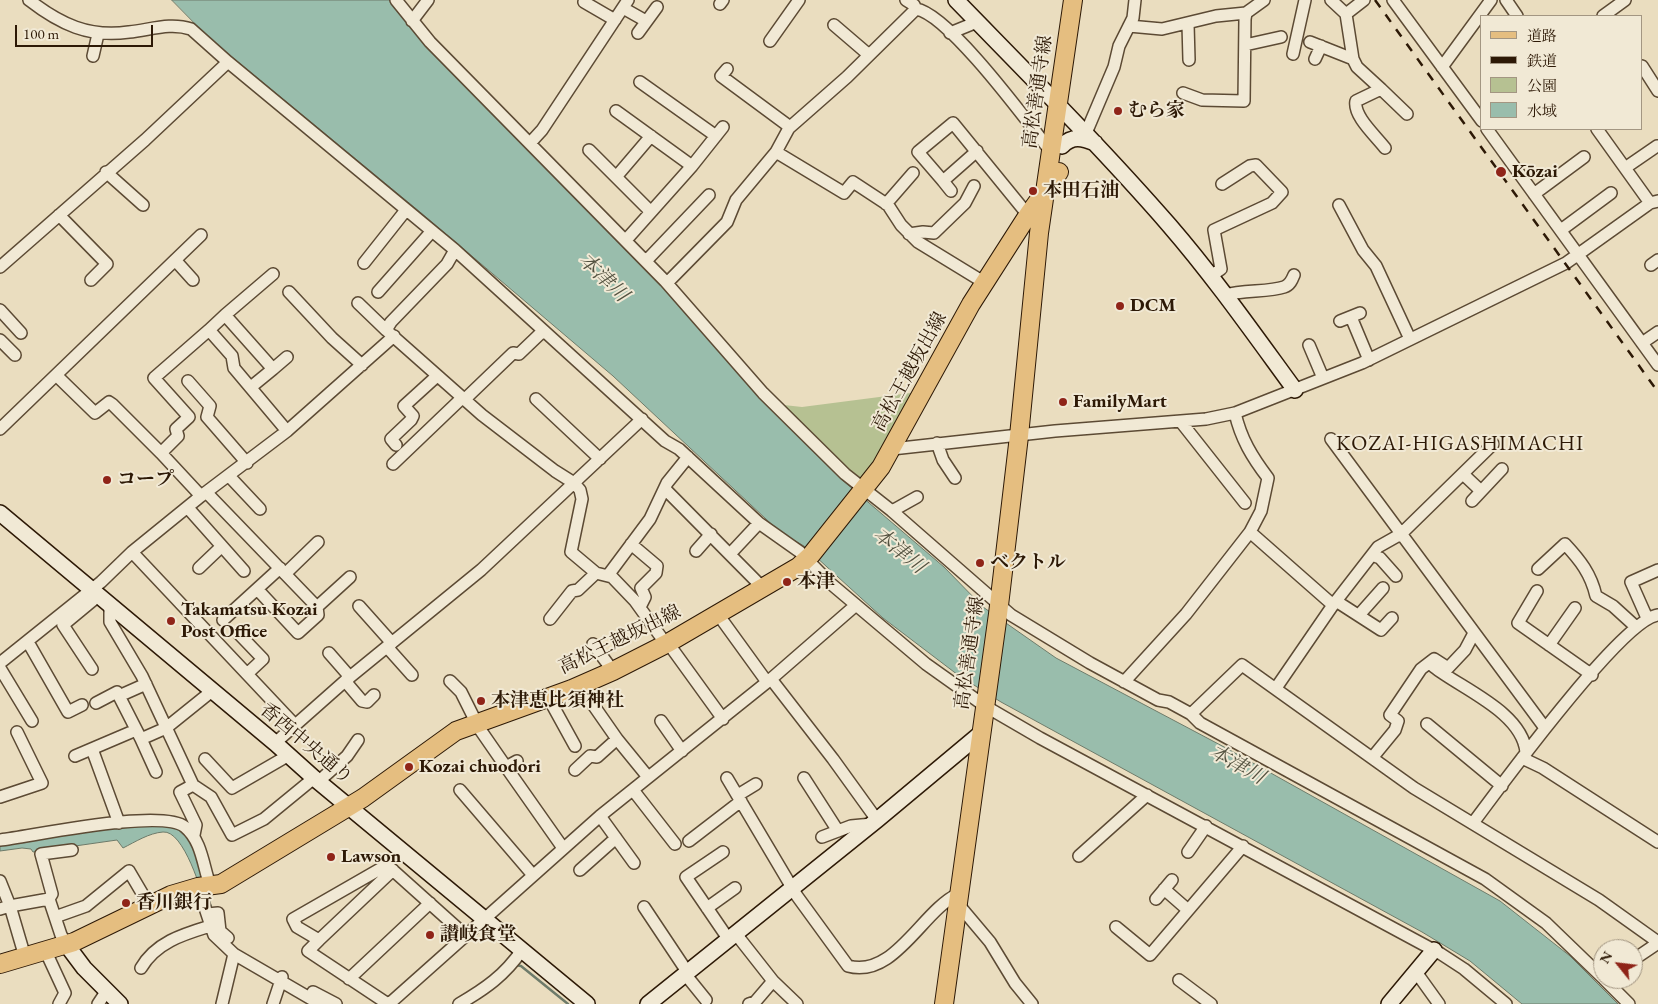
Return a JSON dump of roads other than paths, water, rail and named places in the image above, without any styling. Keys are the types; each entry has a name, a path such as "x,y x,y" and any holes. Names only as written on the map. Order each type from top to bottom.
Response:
{"main road":[{"name":"高松善通寺線","path":"1035,224 1059,172 1068,130 1073,0"},
{"name":"高松善通寺線","path":"944,1004 980,734 986,702 1019,436 1036,278 1035,224 1068,130 1067,72 1078,0"},
{"name":"高松善通寺線","path":"1046,190 1059,172"},
{"name":"高松王越坂出線","path":"0,964 46,952 66,944 171,894 220,884 244,872 348,806 450,735 476,723 580,686 613,671 667,643 798,567 809,557 863,491 892,449 964,316 985,283 1035,224"}],"street":[{"path":"29,0 59,21 76,29 98,34 128,33 161,26 191,29 228,62 455,250 665,441 679,449 759,522 809,557 856,605 926,664 986,702 1147,795 1434,950 1464,969 1506,1004"},
{"path":"396,0 412,21 667,283 763,393 863,491 892,511 998,610 1124,682 1191,714 1200,722 1485,879 1546,922 1593,967"},
{"path":"412,21 428,0"},
{"path":"770,41 799,0"},
{"path":"906,0 916,9 922,10 950,33 986,68 1068,130 1169,225 1211,276 1295,390"},
{"path":"956,0 977,22 1068,130"},
{"path":"1068,130 1114,67 1119,46 1133,18 1135,0"},
{"path":"1129,26 1162,29 1216,16 1246,13 1264,0"},
{"path":"1293,54 1304,0"},
{"path":"1331,0 1346,14 1353,60 1357,67 1407,114"},
{"path":"1346,14 1364,0"},
{"path":"1393,0 1442,67 1480,114"},
{"path":"1442,67 1491,0"},
{"path":"1506,0 1516,15"},
{"path":"1606,15 1625,0"},
{"path":"584,2 615,20"},
{"path":"531,142 542,130 626,4 646,21"},
{"path":"638,33 657,7"},
{"path":"667,283 727,222 736,200 776,152 790,127 916,9"},
{"path":"1183,93 1202,100 1244,101 1246,13"},
{"path":"950,33 977,22"},
{"path":"1188,24 1189,60"},
{"path":"834,25 869,55"},
{"path":"93,56 98,34"},
{"path":"1246,45 1281,37"},
{"path":"1315,59 1316,44 1353,60"},
{"path":"0,267 106,172 146,140 228,62"},
{"path":"1643,67 1657,86"},
{"path":"727,69 721,76 790,127"},
{"path":"626,240 692,166 719,132 640,82"},
{"path":"1381,89 1356,101 1355,105 1358,113 1384,140"},
{"path":"616,111 692,166"},
{"path":"951,191 916,154 950,120 1035,224"},
{"path":"1488,130 1658,365"},
{"path":"892,449 937,443 1181,422 1235,413 1369,360 1579,255 1654,202 1625,168 1598,130"},
{"path":"616,177 651,136"},
{"path":"1625,168 1657,146"},
{"path":"589,150 651,212"},
{"path":"942,181 977,151"},
{"path":"776,152 844,193 853,182 886,204 909,234 985,283"},
{"path":"1534,194 1584,157"},
{"path":"1211,276 1221,270 1214,230 1272,203 1282,192 1256,165 1250,166 1222,184"},
{"path":"106,172 142,206"},
{"path":"886,204 913,173"},
{"path":"909,234 934,233 966,203 974,186"},
{"path":"1561,230 1611,193"},
{"path":"646,261 710,195"},
{"path":"1339,205 1363,250 1376,266 1410,339"},
{"path":"364,263 406,210"},
{"path":"59,215 107,264 91,280"},
{"path":"378,292 432,231"},
{"path":"0,429 201,235"},
{"path":"92,669 63,625 132,552 287,431 362,365 390,333 391,322 447,264 455,250"},
{"path":"175,260 194,280"},
{"path":"162,454 178,436 176,429 189,417 154,378 273,274"},
{"path":"1225,295 1239,291 1284,287 1294,275"},
{"path":"289,292 332,338 362,365"},
{"path":"358,303 463,399 547,466 574,483 580,490 582,499 571,552 596,573 609,574 640,607 723,719"},
{"path":"0,310 21,333"},
{"path":"225,315 273,369"},
{"path":"1350,317 1369,360"},
{"path":"209,330 232,356 234,368 287,431"},
{"path":"393,464 513,353 519,354 543,331"},
{"path":"1642,342 1658,332"},
{"path":"0,340 15,355"},
{"path":"1309,345 1323,378"},
{"path":"251,387 287,357"},
{"path":"56,375 95,413 109,402 112,404 282,571 317,607 318,615 298,633 257,589"},
{"path":"396,445 390,439 413,416 404,406 436,376"},
{"path":"188,381 210,406 207,417 247,462"},
{"path":"536,400 600,459"},
{"path":"1124,682 1186,614 1250,532 1261,511 1268,478 1250,455 1241,436 1235,413"},
{"path":"276,743 348,679 482,570 642,419"},
{"path":"1181,422 1216,458 1240,488 1245,503"},
{"path":"1331,439 1545,728"},
{"path":"937,443 943,460 955,478"},
{"path":"1276,688 1334,603 1378,547 1402,534 1493,444"},
{"path":"609,574 650,519 665,489 688,458"},
{"path":"1472,500 1502,469"},
{"path":"1463,474 1481,491"},
{"path":"228,476 260,509"},
{"path":"665,489 763,588"},
{"path":"892,511 917,497"},
{"path":"188,508 221,548 244,571"},
{"name":"香西中央通り","path":"0,513 276,743 316,780 485,918 516,960 588,1004"},
{"path":"730,554 759,522"},
{"path":"1250,532 1334,603 1381,630 1392,618"},
{"path":"696,551 711,534"},
{"path":"222,620 257,589 318,542"},
{"path":"631,544 657,566 656,572 641,588 645,597 640,607"},
{"path":"1538,568 1565,544 1582,563 1593,580 1596,596 1613,606 1635,626"},
{"path":"199,568 221,548"},
{"path":"132,552 295,725"},
{"path":"1372,555 1380,558 1396,576"},
{"path":"1473,823 1545,728 1635,626 1653,617 1631,582 1658,570"},
{"path":"550,619 572,591 578,590 596,573"},
{"path":"317,607 350,577"},
{"path":"1359,616 1383,588"},
{"path":"1536,591 1518,623 1592,675"},
{"path":"0,663 94,593"},
{"path":"394,870 308,951 388,1004 464,934 485,918 532,874 600,816 723,719 856,605"},
{"path":"110,606 110,622 146,684 193,785 211,797 232,835 264,819 316,780 347,756 358,740"},
{"path":"359,606 412,675"},
{"path":"1549,645 1575,608"},
{"path":"717,613 769,681 833,759 874,822"},
{"path":"1372,758 1395,730 1398,721 1390,715 1392,710 1421,669 1434,660 1448,668 1465,650 1474,633"},
{"path":"239,634 263,659 247,674"},
{"path":"28,642 68,712 82,705"},
{"path":"593,644 613,671"},
{"path":"329,653 362,701 367,702 374,695"},
{"path":"1430,664 1455,683 1483,697 1516,727 1522,736 1524,755 1658,842"},
{"path":"1191,714 1242,665 1414,788 1599,900 1658,943 1643,953"},
{"path":"0,668 32,721"},
{"path":"450,681 461,692 476,723 563,848"},
{"path":"119,696 146,684"},
{"path":"580,686 617,740 648,777"},
{"path":"75,756 92,749 166,728 212,691"},
{"path":"96,704 117,692 156,772"},
{"path":"548,697 575,746"},
{"path":"661,721 682,751"},
{"path":"1427,724 1502,786"},
{"path":"0,797 42,783 17,732"},
{"path":"648,1004 980,734"},
{"path":"575,770 590,756 597,757 617,740"},
{"path":"92,749 119,823"},
{"path":"205,759 232,788 289,755"},
{"path":"506,767 516,760"},
{"path":"727,778 793,888 843,962 848,966 857,969 868,968 888,960 941,905 958,899 990,942 1015,983 1032,1004"},
{"path":"804,778 838,831"},
{"path":"689,841 756,784"},
{"path":"193,785 180,792 196,825 194,836 210,913 216,931 234,954 336,1004"},
{"path":"460,790 532,874"},
{"path":"633,790 655,809 669,841"},
{"path":"1079,856 1147,795"},
{"path":"600,816 634,864"},
{"path":"0,840 156,819 172,820 184,826 194,836"},
{"path":"822,837 852,826 874,822"},
{"path":"1188,852 1206,826"},
{"path":"580,870 616,838"},
{"path":"1116,927 1150,955 1243,846"},
{"path":"72,850 41,854 52,894 49,899 66,944 102,998 120,1004"},
{"path":"723,852 686,876 707,908 732,937 773,982 797,1004"},
{"path":"319,940 297,927 293,919 387,865 464,934"},
{"path":"55,917 86,906 129,871 149,905"},
{"path":"1156,899 1172,880"},
{"path":"0,881 5,907 25,957"},
{"path":"707,908 735,888"},
{"path":"1164,889 1188,910"},
{"path":"5,907 49,899"},
{"path":"349,979 430,903"},
{"path":"644,907 686,974 706,1000"},
{"path":"142,968 151,954 171,940 216,931"},
{"path":"216,931 249,958 320,1004"},
{"path":"1389,1004 1434,950"},
{"path":"46,952 65,993 59,1004"},
{"path":"222,1004 234,954"},
{"path":"1580,954 1593,961"},
{"path":"460,1004 486,989 516,960"},
{"path":"1416,972 1439,1004"},
{"path":"273,1004 282,979"},
{"path":"1179,980 1211,1004"},
{"path":"749,1004 755,1002 773,982"},
{"path":"1615,989 1629,1004"}],"water":[{"name":"本津川","path":"172,0 392,0 636,257 745,381 841,479 944,567 983,607 1056,658 1226,748 1500,901 1570,956 1593,979 1593,989 1603,989 1618,1004 1522,1004 1470,961 1422,932 1001,702 958,675 883,618 804,546 781,533 613,376 420,212 209,38"},
{"path":"152,823 169,824 190,836 212,908 207,909 185,851 171,834 163,832 147,836 123,848 117,840 33,852 31,849 22,848 0,851 0,844"}],"waterway":[{"path":"515,965 521,966 568,1004"}],"railway":[{"path":"1375,0 1658,392"}],"place":[{"name":"むら家","path":"1118,111"},
{"name":"Kōzai","path":"1501,172"},
{"name":"本田石油","path":"1033,191"},
{"name":"DCM","path":"1120,306"},
{"name":"FamilyMart","path":"1063,402"},
{"name":"コープ","path":"107,480"},
{"name":"ベクトル","path":"980,563"},
{"name":"本津","path":"787,582"},
{"name":"Takamatsu Kozai Post Office","path":"171,621"},
{"name":"本津恵比須神社","path":"481,701"},
{"name":"Kozai chuodori","path":"409,767"},
{"name":"Lawson","path":"331,857"},
{"name":"香川銀行","path":"126,903"},
{"name":"讃岐食堂","path":"430,935"}],"district":[{"name":"KOZAI-HIGASHIMACHI","path":"1460,444"}]}
